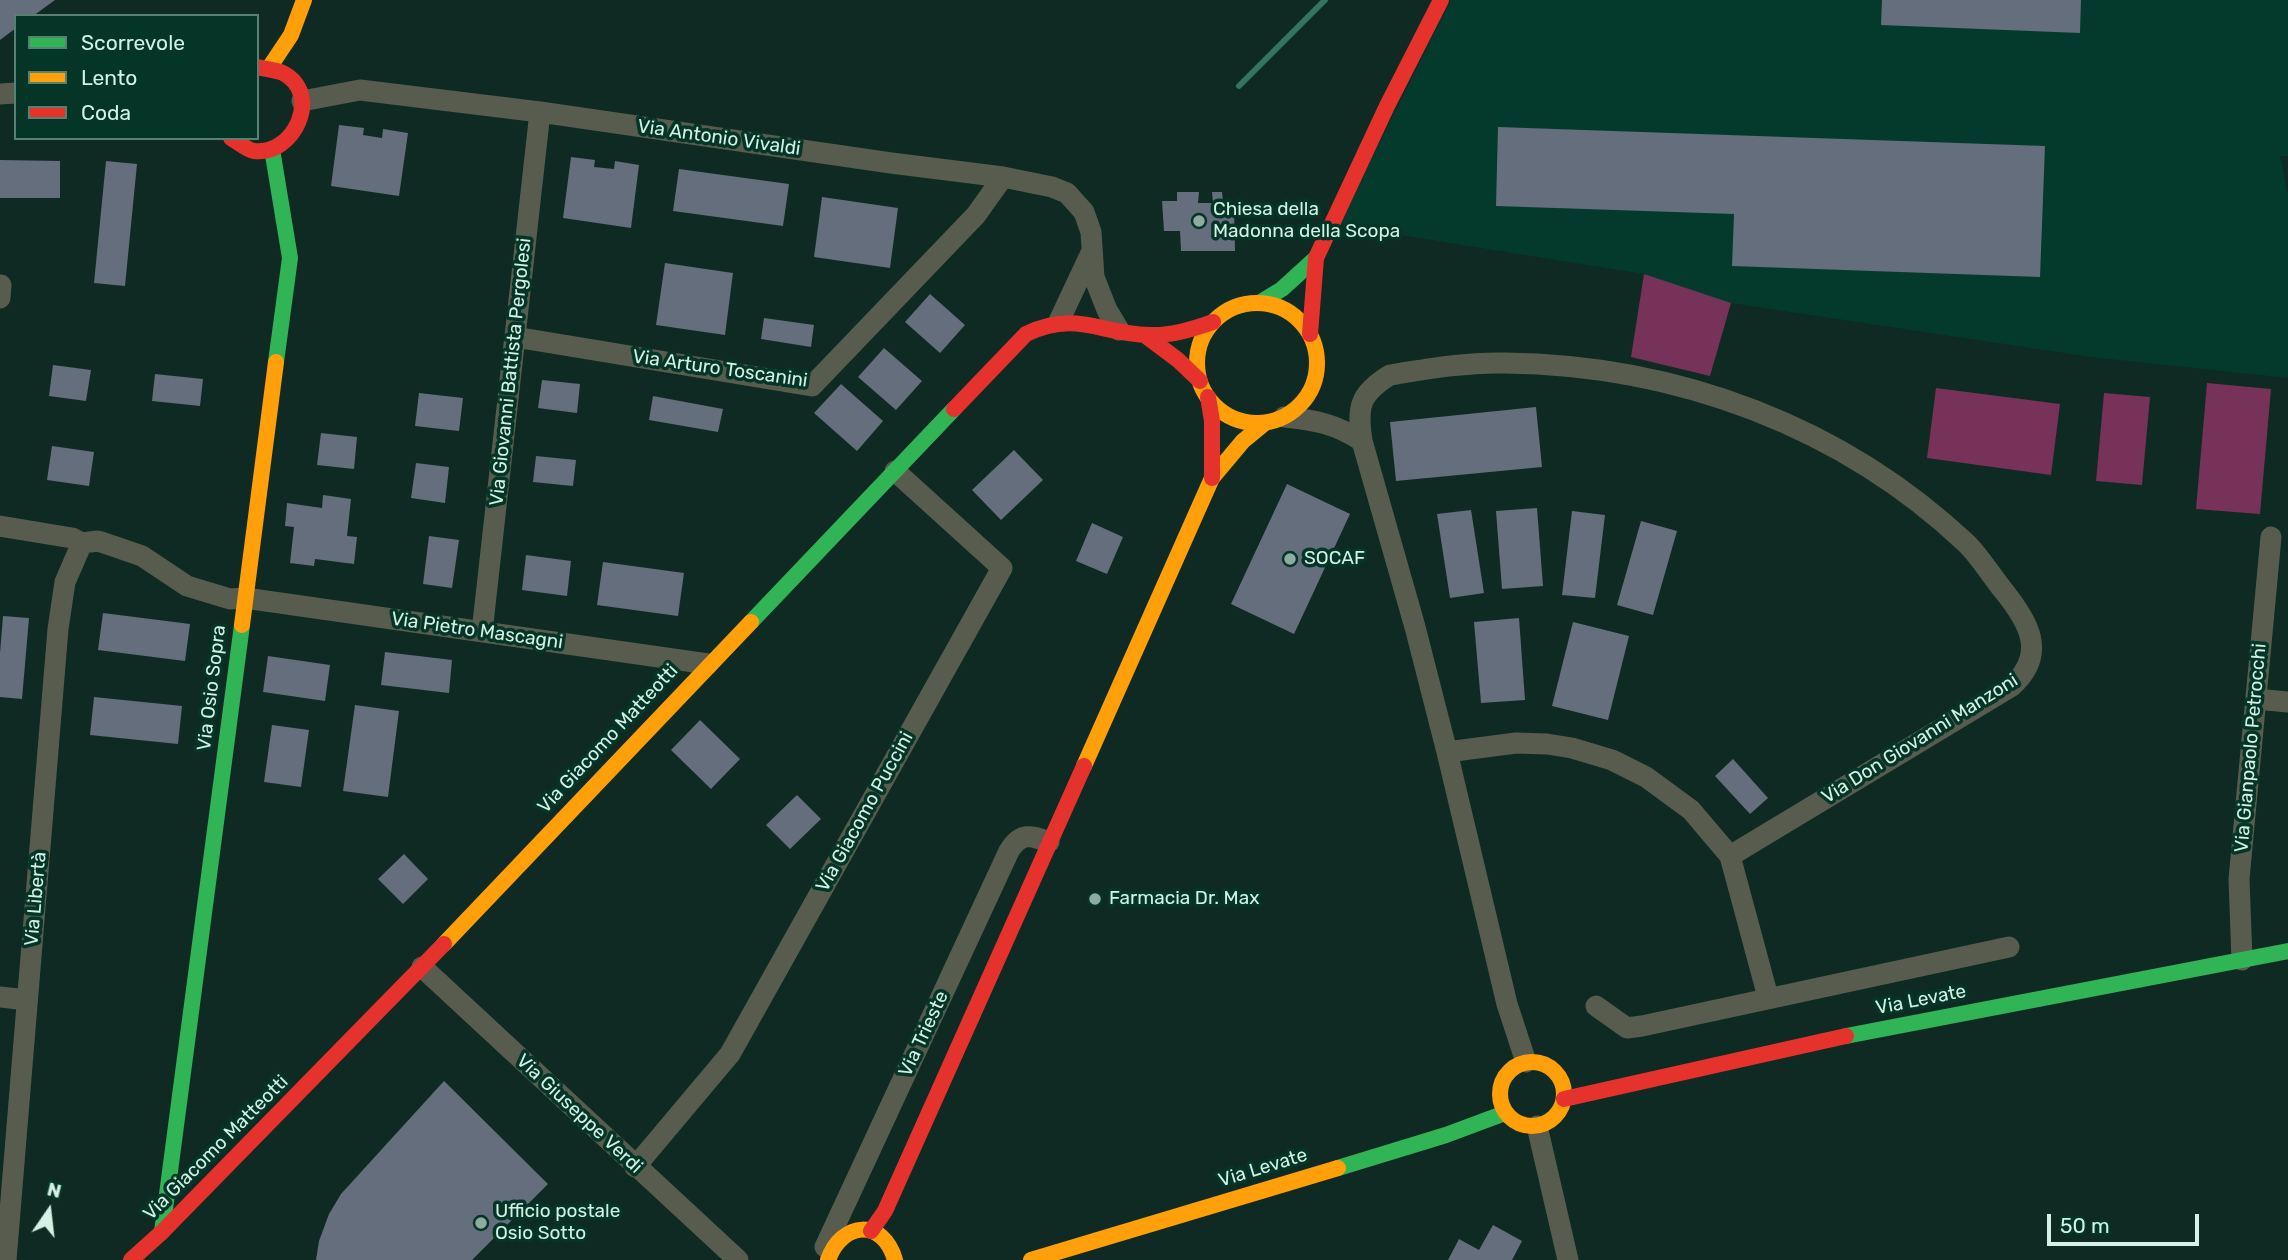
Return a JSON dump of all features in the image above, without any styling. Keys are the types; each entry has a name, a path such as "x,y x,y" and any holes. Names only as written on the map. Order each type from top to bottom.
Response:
{"street":[{"path":"234,140 247,149 272,149 293,136 300,125 302,101 298,89 291,79 281,72 263,67 291,35 304,0"},
{"path":"1212,478 1243,441 1303,402 1315,381 1317,357 1310,334 1316,258 1387,106 1441,0"},
{"name":"Via Antonio Vivaldi","path":"302,101 360,90 540,112 1003,177 1052,187 1067,193 1084,212 1091,232 1094,277 1107,310 1119,330"},
{"name":"Via Giovanni Battista Pergolesi","path":"482,632 540,112"},
{"name":"Via Osio Sopra","path":"162,1232 290,258 272,149"},
{"name":"Via Arturo Toscanini","path":"515,337 813,386 976,215 1003,177"},
{"path":"1059,321 1091,253"},
{"path":"1146,336 1213,323 1234,308 1259,303 1290,283 1316,258"},
{"path":"1259,303 1288,312 1310,334"},
{"name":"Via Giacomo Matteotti","path":"131,1260 162,1232 422,967 708,664 1026,334 1037,327 1059,321 1082,321 1146,336"},
{"path":"1213,323 1200,346 1197,363 1200,381 1208,397 1223,413 1254,423 1317,420 1341,428 1362,441"},
{"path":"1146,336 1200,381"},
{"name":"Via Don Giovanni Manzoni","path":"1526,1062 1507,1004 1415,627 1362,441 1358,416 1364,397 1374,385 1390,375 1504,363 1634,374 1707,393 1772,416 1842,452 1903,490 1968,546 2018,608 2027,625 2032,644 2031,660 2022,677 1989,700 1730,856"},
{"path":"1208,397 1212,421 1212,478"},
{"name":"Via Giacomo Puccini","path":"635,1167 730,1054 1002,568 895,471"},
{"name":"Via Trieste","path":"871,1231 885,1211 1212,478"},
{"name":"Via Pietro Mascagni","path":"0,526 72,538 82,543 98,541 142,556 187,586 230,599 245,598 708,664"},
{"name":"Via Gianpaolo Petrocchi","path":"2242,960 2239,879 2270,537"},
{"name":"Via Libertà","path":"6,1260 58,629 65,582 82,543"},
{"path":"2256,699 2288,702"},
{"path":"1447,752 1516,743 1572,748 1612,760 1646,777 1690,810 1730,856 1768,998"},
{"name":"Via Trieste","path":"818,1260 1009,851 1016,841 1026,836 1049,842"},
{"path":"1596,1006 1627,1028 1642,1026 2009,947"},
{"name":"Via Levate","path":"1564,1099 1828,1039 2288,951"},
{"name":"Via Giuseppe Verdi","path":"422,967 738,1260"},
{"path":"0,998 27,1000"},
{"path":"1526,1062 1546,1065 1555,1071 1564,1089 1564,1099 1559,1112 1550,1121 1537,1126 1519,1124 1505,1113 1501,1105 1500,1086 1510,1070 1526,1062"},
{"name":"Via Levate","path":"1031,1260 1446,1135 1505,1113"},
{"path":"1537,1126 1568,1260"},
{"path":"828,1260 842,1236 861,1230 879,1234 890,1245 895,1260"}],"shaded area":[{"path":"1451,0 2288,0 2288,156 2280,156 2288,195 2288,378 2091,357 1731,303 1644,274 1338,225"},
{"path":"1644,274 1731,303 1710,376 1631,357"},
{"path":"2207,383 2271,389 2260,514 2196,509"},
{"path":"1936,388 2060,404 2051,475 1927,458"},
{"path":"2104,393 2150,397 2142,485 2096,481"}],"building":[{"path":"0,0 55,0 36,14 14,14 14,30 0,40"},
{"path":"1882,0 2081,0 2080,33 1881,25"},
{"path":"339,125 364,128 363,135 382,138 383,129 408,133 399,196 331,186"},
{"path":"1498,127 2045,146 2040,277 1732,266 1734,214 1496,206"},
{"path":"571,157 595,160 594,167 614,169 615,161 639,165 631,228 563,218"},
{"path":"0,160 60,161 60,198 0,198"},
{"path":"106,161 137,164 125,286 94,283"},
{"path":"679,169 789,184 783,226 673,211"},
{"name":"Chiesa della Madonna della Scopa","path":"1177,192 1199,192 1198,203 1213,203 1212,192 1222,192 1223,202 1227,202 1234,211 1235,251 1181,251 1180,231 1164,231 1162,201 1177,201"},
{"path":"822,197 898,208 890,268 814,257"},
{"path":"665,263 733,273 725,335 656,325"},
{"path":"930,294 965,325 940,353 905,322"},
{"path":"764,318 814,325 811,347 761,339"},
{"path":"884,348 922,381 896,410 858,377"},
{"path":"53,365 91,370 86,401 49,396"},
{"path":"155,374 203,379 200,406 152,401"},
{"path":"542,380 580,384 577,413 538,408"},
{"path":"841,384 883,421 857,451 814,413"},
{"path":"419,393 463,398 459,431 415,426"},
{"path":"653,396 723,409 718,432 649,420"},
{"path":"1536,407 1542,467 1396,481 1390,422"},
{"path":"321,433 357,437 354,469 317,465"},
{"path":"52,446 94,452 89,486 47,480"},
{"path":"1014,450 1043,480 1001,520 972,490"},
{"path":"536,456 576,460 573,486 533,482"},
{"path":"416,463 449,467 445,503 411,498"},
{"name":"SOCAF","path":"1287,484 1350,514 1294,634 1231,604"},
{"path":"323,495 351,499 347,536 357,537 354,564 315,559 314,566 290,563 294,527 285,526 287,503 322,508"},
{"path":"1537,508 1543,586 1502,589 1496,511"},
{"path":"1471,510 1484,593 1450,598 1437,514"},
{"path":"1572,511 1605,515 1595,598 1562,595"},
{"path":"1641,521 1677,531 1653,615 1617,605"},
{"path":"1092,523 1123,537 1107,574 1076,561"},
{"path":"429,536 459,540 452,588 423,584"},
{"path":"526,555 571,561 567,596 522,590"},
{"path":"603,562 684,573 678,616 597,605"},
{"path":"103,613 190,624 185,661 98,650"},
{"path":"3,616 29,618 22,699 0,697"},
{"path":"1519,618 1525,700 1481,703 1474,622"},
{"path":"1573,622 1629,636 1608,720 1552,706"},
{"path":"385,652 452,660 449,693 381,685"},
{"path":"268,656 330,665 325,701 263,692"},
{"path":"94,697 182,706 178,744 90,735"},
{"path":"355,705 399,711 388,797 343,791"},
{"path":"700,720 740,759 711,789 671,750"},
{"path":"272,725 309,730 301,787 264,782"},
{"path":"1733,759 1768,798 1750,814 1715,776"},
{"path":"797,795 821,819 790,849 766,825"},
{"path":"404,854 428,879 403,904 378,879"},
{"path":"444,1081 548,1184 472,1260 316,1260 319,1241 329,1214 341,1194"},
{"path":"1493,1225 1522,1241 1512,1260 1448,1260 1459,1239 1479,1250"}],"waterway":[{"path":"1239,86 1325,0"}],"traffic: fast":[{"path":"272,149 290,258 276,362"},
{"path":"1259,303 1282,289 1316,258"},
{"path":"751,622 954,409"},
{"path":"162,1232 242,625"},
{"path":"1846,1036 2288,951"},
{"path":"1338,1168 1446,1135 1505,1113"}],"traffic: slow":[{"path":"269,68 291,35 304,0"},
{"path":"1257,303 1280,308 1299,321 1312,340 1317,363 1312,386 1299,405 1280,418 1257,423 1234,418 1215,405 1202,386 1197,363 1202,340 1215,321 1234,308 1257,303"},
{"path":"242,625 276,362"},
{"path":"1084,766 1212,478 1243,441 1265,423"},
{"path":"444,944 751,622"},
{"path":"1526,1062 1538,1062 1555,1071 1562,1082 1564,1094 1562,1106 1555,1117 1538,1126 1526,1126 1514,1121 1505,1112 1500,1100 1500,1088 1505,1076 1514,1067 1526,1062"},
{"path":"1031,1260 1338,1168"},
{"path":"828,1260 834,1247 843,1238 862,1230 872,1231 881,1237 889,1246 895,1260"}],"traffic: jam":[{"path":"1310,334 1316,258 1387,106 1441,0"},
{"path":"234,140 254,151 268,150 281,144 298,122 302,108 301,95 295,83 283,73 259,67"},
{"path":"954,409 1026,334 1044,327 1074,324 1132,334 1157,335 1182,332 1213,322"},
{"path":"1146,336 1200,381"},
{"path":"1208,397 1212,421 1212,478"},
{"path":"871,1231 885,1211 1084,766"},
{"path":"131,1260 162,1232 444,944"},
{"path":"1564,1099 1846,1036"}],"place":[{"name":"Chiesa della Madonna della Scopa","path":"1199,221"},
{"name":"SOCAF","path":"1290,559"},
{"name":"Farmacia Dr. Max","path":"1095,899"},
{"name":"Ufficio postale Osio Sotto","path":"481,1223"}]}
